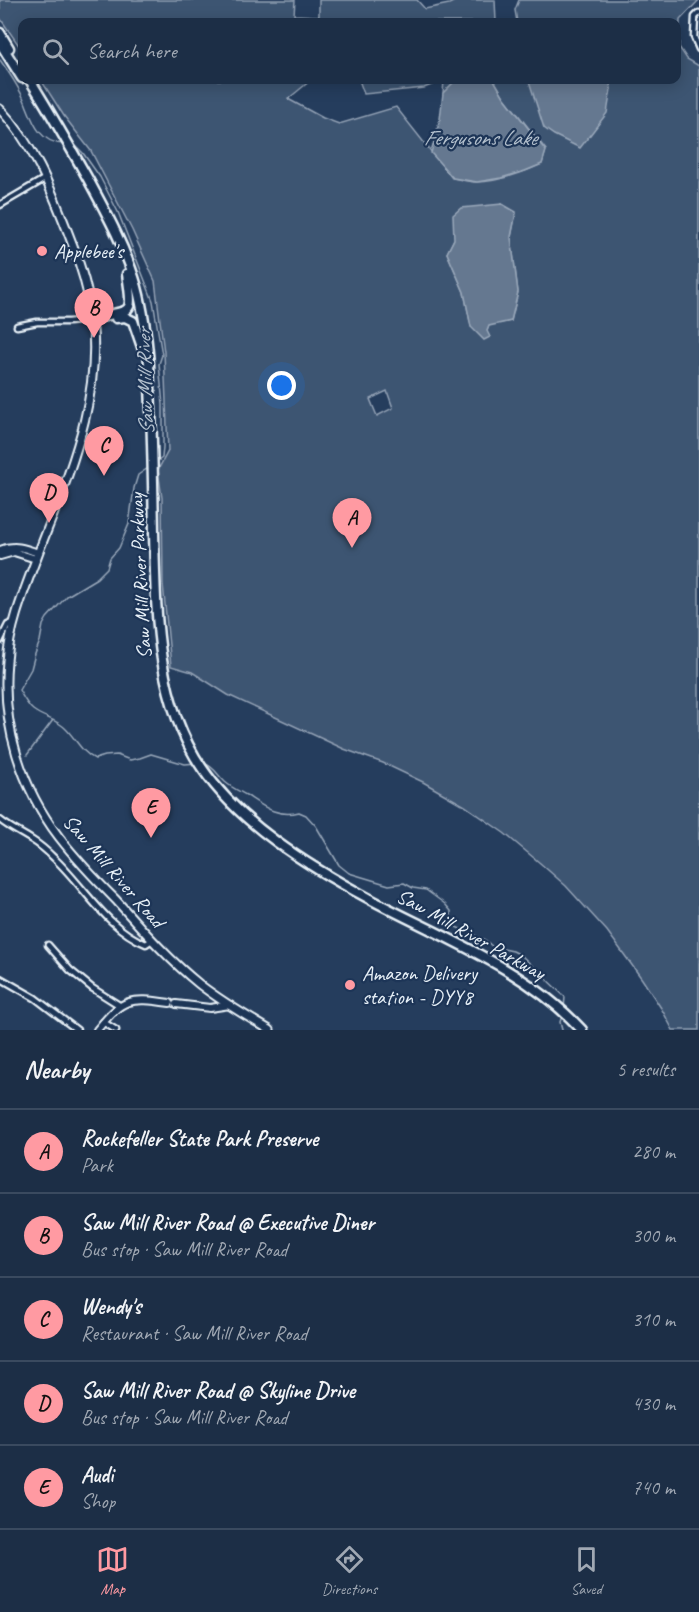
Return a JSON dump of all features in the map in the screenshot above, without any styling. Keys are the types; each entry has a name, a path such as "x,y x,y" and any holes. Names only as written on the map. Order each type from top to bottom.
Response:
{"highway":[{"path":"0,33 18,62"},
{"name":"Saw Mill River Parkway","path":"0,43 18,71"},
{"name":"Saw Mill River Parkway","path":"26,84 66,144 110,232 127,274 137,312 143,350 150,466"},
{"name":"Saw Mill River Parkway","path":"32,84 118,237 139,296 148,349 151,605 155,651 160,682 180,741 196,764 240,811 301,858 367,898 505,969 537,990 582,1030"},
{"path":"92,320 128,309 131,300 127,274"},
{"path":"92,320 102,321 124,317 130,319 135,324 143,350"},
{"name":"Saw Mill River Parkway","path":"569,1020 575,1030"}],"main road":[{"name":"Saw Mill River Road","path":"0,109 27,143 46,178 82,269 88,293 94,344 93,374 86,420 14,623 7,660 7,703 13,740 26,780 42,812 66,846 152,940 190,976 270,1030"}],"street":[{"path":"699,13 695,17 694,37 699,50"},
{"path":"0,205 46,178"},
{"path":"17,326 38,322 92,320"},
{"path":"0,550 17,546 37,556"},
{"path":"0,556 14,552 37,556"},
{"path":"0,642 8,625 14,623"},
{"path":"0,820 40,845 98,909 114,923 146,944 152,940"},
{"path":"48,945 70,970 92,988 120,1005"},
{"path":"0,978 36,998 77,1030"},
{"path":"97,1030 120,1005 141,999 210,1008 230,1005"},
{"path":"104,1022 116,1030"}],"shaded area":[{"path":"0,0 295,0 294,15 319,16 319,0 417,0 425,9 457,0 495,0 496,18 18,18 18,44 0,18"},
{"path":"519,0 699,0 681,19 516,18 515,10"},
{"path":"681,50 687,59 699,66 699,1030 673,1030 642,979 607,931 566,886 504,833 465,806 383,763 344,749 228,695 192,672 171,666 163,584 162,498 158,470 168,451 164,352 155,281 132,230 91,151 64,116 44,84 306,84 288,99 339,124 396,107 452,178 476,182 510,176 542,164 546,150 496,84 560,84 611,89 610,84 681,84","holes":["502,204 516,213 511,237 518,292 511,321 489,325 487,331 471,327 464,292 447,253 454,239","387,391 393,408 377,416 370,399"]},
{"path":"360,84 434,84 424,88 364,94"},
{"path":"444,84 452,84 443,93"}],"water":[{"name":"Fergusons Lake","path":"452,84 496,84 546,151 542,164 501,178 477,182 453,178 431,153 440,119 443,93"},
{"name":"Fergusons Lake","path":"530,84 610,84 607,113 580,148 544,128"},
{"name":"Fergusons Lake","path":"502,204 516,212 511,237 518,292 511,321 489,326 487,331 490,337 484,340 471,327 464,292 447,253 454,239 453,215 461,208"}],"waterway":[{"name":"Saw Mill River","path":"0,60 21,92 37,128 47,139 64,144"},
{"name":"Saw Mill River","path":"72,145 83,153 100,177 118,212 153,301 162,355 159,364 163,405 163,447 162,458 157,462"},
{"name":"Saw Mill River","path":"148,468 138,475 129,524 119,548 110,558 107,568 97,578 67,596 47,618 31,669 19,690 33,710 62,726 83,750 95,759 117,755 130,760 151,754 185,764 197,763"},
{"path":"27,755 53,720"},
{"name":"Saw Mill River","path":"204,763 228,784 264,807 277,812 299,812 306,815 316,826 339,865 349,873 389,885 404,883 413,888 426,890 451,911 451,919 456,927 485,940 493,947 521,955 565,997 564,1009"},
{"name":"Saw Mill River","path":"562,1016 560,1022 562,1030"}],"place":[{"name":"Applebee's","path":"42,251"},
{"name":"Saw Mill River Road @ Executive Diner","path":"94,338"},
{"name":"Wendy's","path":"104,476"},
{"name":"Saw Mill River Road @ Skyline Drive","path":"49,523"},
{"name":"Rockefeller State Park Preserve","path":"352,548"},
{"name":"Audi","path":"151,838"},
{"name":"Amazon Delivery station - DYY8","path":"350,985"}]}
